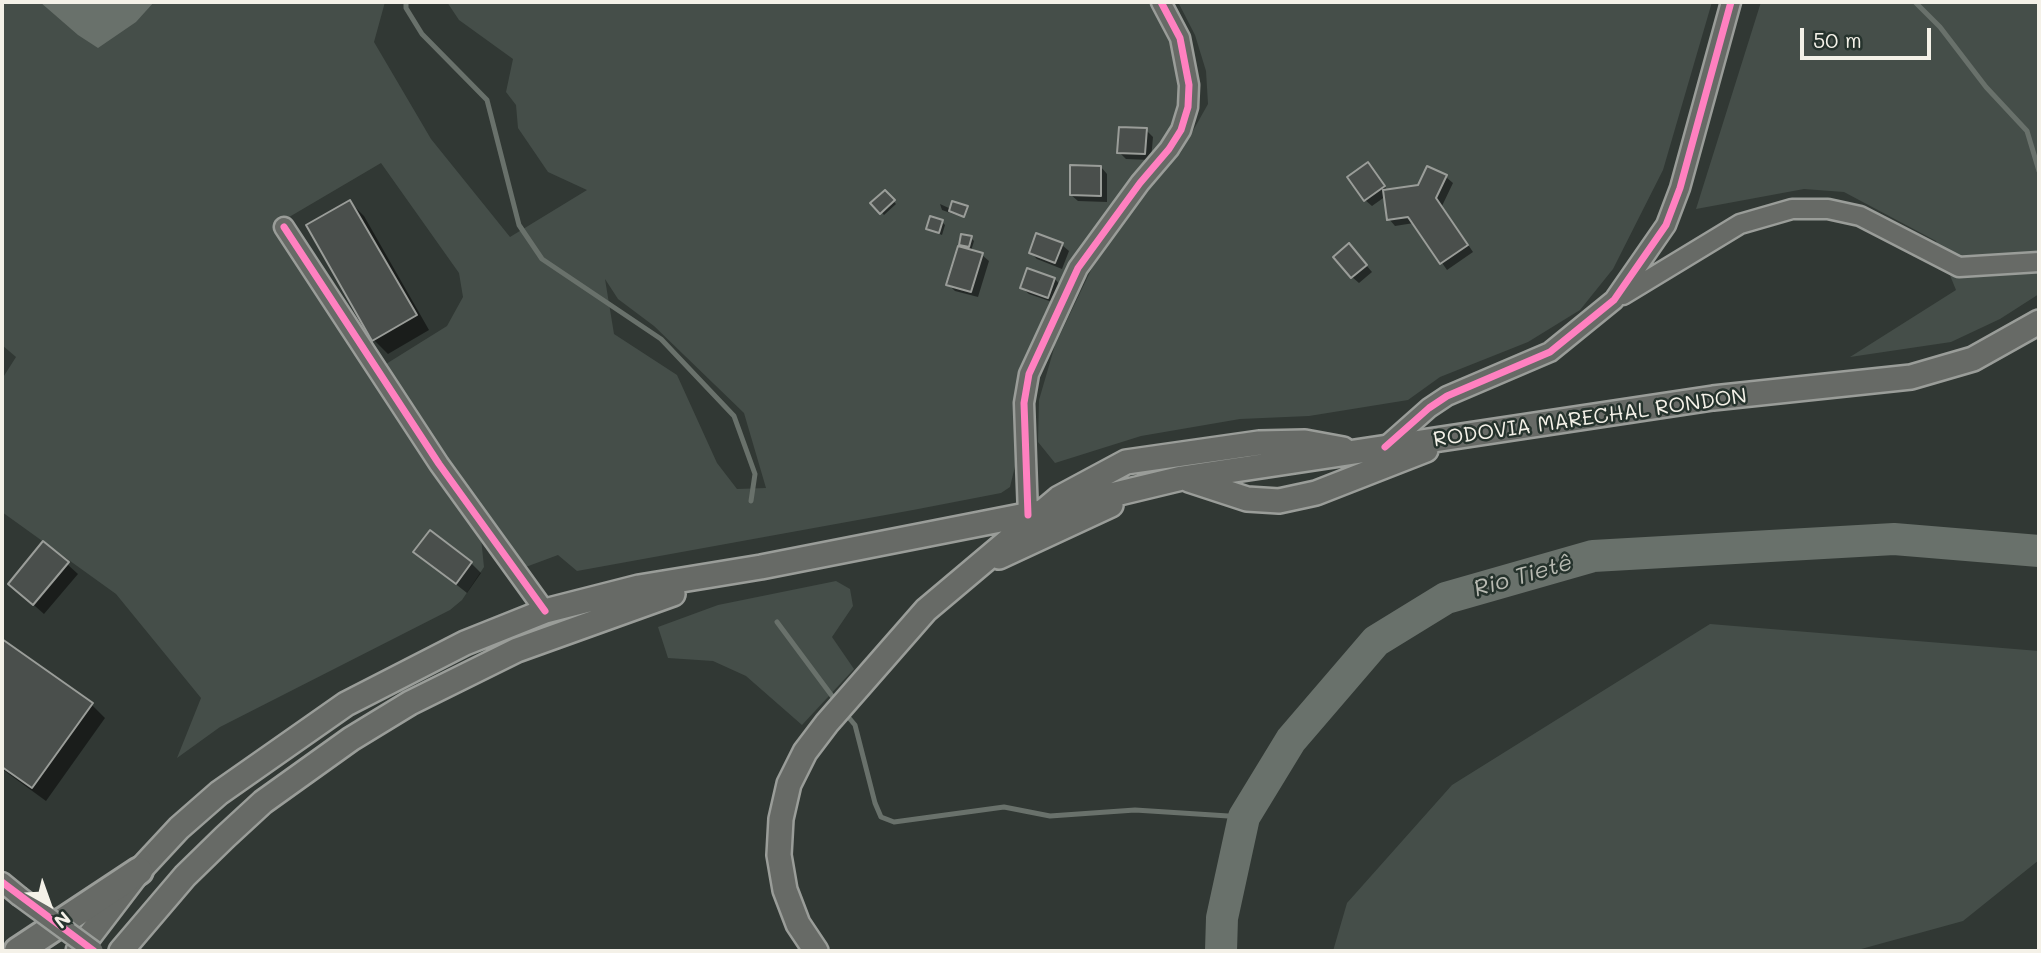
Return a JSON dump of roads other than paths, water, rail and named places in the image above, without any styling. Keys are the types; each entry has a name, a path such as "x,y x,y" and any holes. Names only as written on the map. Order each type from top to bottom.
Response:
{"highway":[{"path":"18,951 139,872"}],"main road":[{"name":"RODOVIA MARECHAL RONDON","path":"78,951 139,872 179,828 219,793 346,704 465,643 545,611 639,587 761,567 1034,514 1182,478 1311,451 1358,452 1713,398 1911,377 1973,359 2039,322"},
{"path":"1182,478 1247,499 1279,501 1316,493 1460,437"},
{"path":"816,951 798,924 785,890 779,855 780,819 789,784 805,752 827,723 926,610 1034,514 1078,485 1126,462 1259,443 1311,451 1324,475 1316,493"},
{"path":"971,571 1152,485"},
{"name":"RODOVIA MARECHAL RONDON","path":"121,951 185,876 263,803 305,770 410,704 557,634 649,601 761,567"}],"street":[{"path":"1034,514 1024,403 1029,374 1078,268 1140,183 1170,149 1181,130 1188,107 1189,85 1180,38 1161,2"},
{"path":"1614,300 1666,225 1680,188 1731,2"},
{"path":"1385,447 1429,408 1447,396 1549,352 1614,300 1740,224 1792,209 1828,209 1860,216 1959,267 2039,262"},
{"path":"284,227 439,464 545,611"},
{"path":"2,882 94,951"}],"waterway":[{"path":"406,2 406,8 422,34 487,100 519,225 542,259 661,339 734,416 755,474 751,501"},
{"path":"1915,2 1940,27 1986,87 2027,131 2039,171"},
{"name":"Rio Tietê","path":"1221,951 1222,918 1244,817 1291,740 1376,641 1446,598 1593,556 1894,539 2039,551"},
{"path":"777,622 838,704"},
{"path":"844,712 855,725 881,817 894,822 1004,807 1050,816 1135,810 1244,817"}]}
